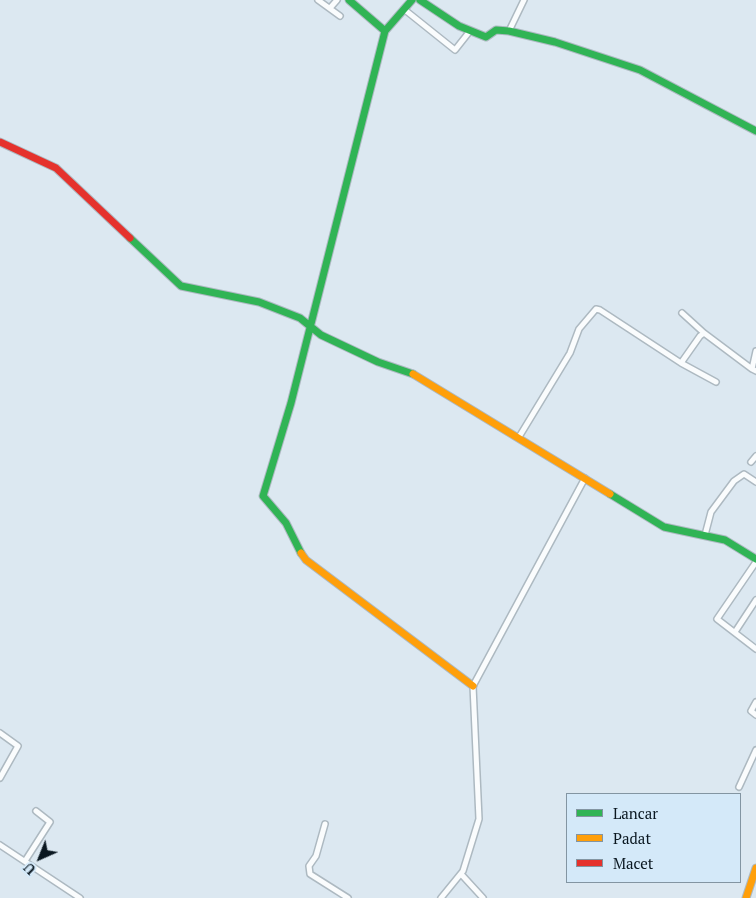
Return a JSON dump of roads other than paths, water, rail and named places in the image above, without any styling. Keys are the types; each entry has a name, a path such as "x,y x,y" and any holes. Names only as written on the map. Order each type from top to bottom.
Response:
{"street":[{"path":"318,0 340,16"},
{"path":"330,8 337,0"},
{"path":"349,0 385,31"},
{"path":"412,0 385,31 311,327 291,403 263,496 286,522 295,544 306,560 473,686"},
{"path":"420,0 438,14 470,31 486,37 496,30 509,31 555,42 640,70 756,130"},
{"path":"509,31 524,0"},
{"path":"405,10 456,50 470,31"},
{"path":"0,142 56,168 181,286 259,302 304,321 321,335 378,362 411,373 664,527 674,531 705,534 725,540 756,560 717,619 756,649"},
{"path":"519,437 570,353 579,329 596,309 681,363 716,382"},
{"path":"682,312 704,333 754,370"},
{"path":"681,363 704,333"},
{"path":"754,370 756,351"},
{"path":"752,462 756,456"},
{"path":"705,534 711,512 734,481 744,474 756,482"},
{"path":"441,898 461,874 468,861 480,813 473,686 585,478"},
{"path":"735,632 756,600"},
{"path":"756,702 751,711 756,715"},
{"path":"0,733 18,746 0,778"},
{"path":"740,788 756,750"},
{"path":"25,861 50,822 36,811"},
{"path":"325,824 316,856 309,866 310,874 348,898"},
{"path":"0,844 80,898"},
{"path":"746,898 756,868"},
{"path":"461,874 483,898"}]}
